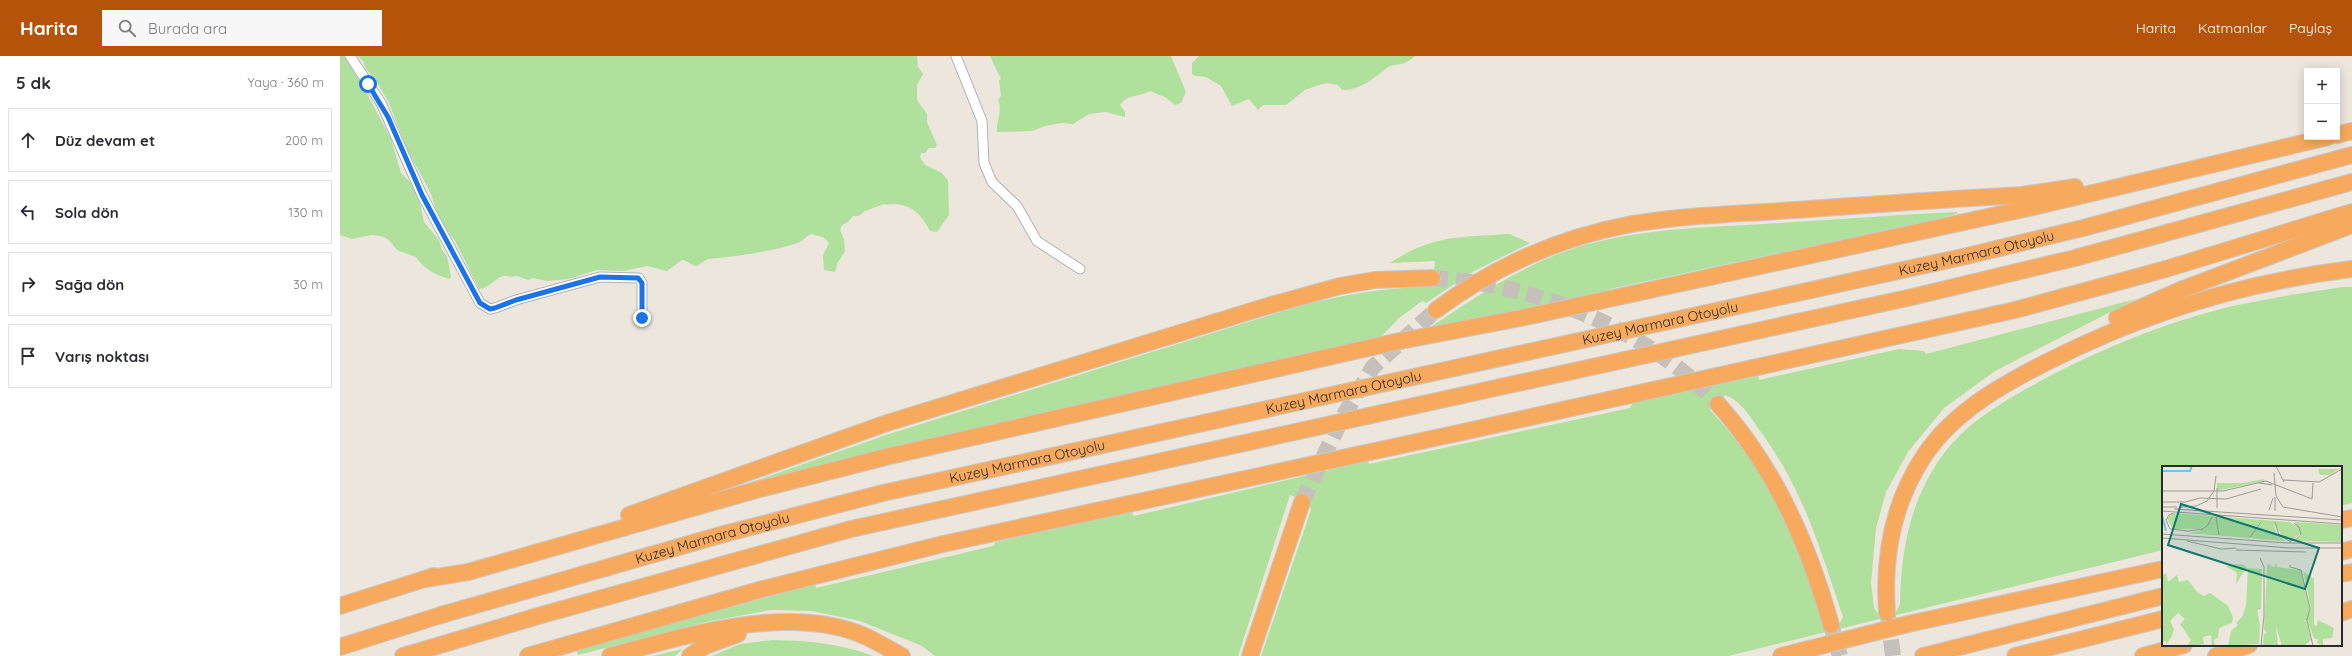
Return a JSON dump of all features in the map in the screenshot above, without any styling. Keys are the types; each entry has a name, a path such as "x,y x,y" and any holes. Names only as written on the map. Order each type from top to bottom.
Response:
{"highway":[{"path":"2340,125 2352,123"},
{"path":"2340,134 2352,131"},
{"path":"1436,310 1473,285 1538,252 1574,238 1614,228 1701,217 2054,191 2114,180 2304,134"},
{"path":"425,579 468,572 756,490 912,451 1395,342 1521,318 2075,198 2316,140"},
{"name":"Kuzey Marmara Otoyolu","path":"340,647 441,615 724,534 883,493 1967,256 2083,228 2352,154"},
{"name":"Kuzey Marmara Otoyolu","path":"403,656 851,529 1912,297 2075,258 2352,182"},
{"path":"528,656 763,589 921,549 2015,310 2166,269 2352,212"},
{"path":"1887,613 1886,563 1891,534 1898,508 1912,476 1924,456 1942,434 1990,389 2021,368 2115,319 2178,291 2352,225"},
{"path":"1963,414 1989,394 2035,368 2150,316 2239,289 2291,278 2352,269"},
{"path":"340,606 425,579 464,564 657,505 887,423 1257,309 1352,284 1375,280 1432,278"},
{"path":"1718,404 1759,456 1786,503 1806,549 1831,625"},
{"path":"1250,656 1302,502"},
{"path":"2342,520 2352,518"},
{"path":"2342,529 2352,527"},
{"path":"2342,552 2352,549"},
{"path":"1781,656 1908,624 2162,569"},
{"path":"2342,574 2352,572"},
{"path":"1923,656 2162,596"},
{"path":"2342,601 2352,598"},
{"path":"2342,613 2352,609"},
{"path":"2015,656 2162,619"},
{"path":"610,656 707,632 759,623 803,623 826,626 867,637 902,656"},
{"path":"690,656 705,646 732,635 767,630 804,630 829,633 882,646"},
{"path":"2144,656 2180,646"},
{"path":"2216,656 2246,646"}],"street":[{"path":"350,56 381,103 422,195 480,303 490,309 516,300 600,277 638,278 642,283 642,318"},
{"path":"956,56 982,122 984,164 992,182 1017,206 1037,241 1080,269"}],"green space":[{"path":"340,56 344,56 365,90 391,139 401,173 411,183 419,199 424,222 439,240 442,250 447,256 451,277 449,279 430,271 416,257 397,250 388,239 381,236 372,235 352,239 340,235"},
{"path":"358,56 917,56 918,67 923,74 917,85 917,100 927,114 927,122 937,145 935,148 929,148 925,153 921,153 920,157 925,165 942,173 948,181 949,215 937,232 930,231 924,220 916,212 902,205 884,204 865,211 859,216 853,216 848,222 842,225 840,230 844,239 845,251 838,262 835,272 824,270 823,255 829,243 823,237 811,234 800,242 787,246 754,253 709,259 696,266 682,260 667,271 647,266 623,271 597,270 569,279 547,281 533,278 528,280 517,276 502,276 488,286 479,289 455,241 448,232 437,212 431,194 407,149 389,103 375,79 366,69 363,61"},
{"path":"990,56 1171,56 1186,92 1181,103 1175,105 1165,97 1150,91 1130,97 1123,101 1120,105 1125,112 1125,117 1106,112 1089,114 1073,124 1062,123 1045,126 1032,131 997,132 1000,112 998,100 1001,96 999,80 1001,79"},
{"path":"1199,56 1415,56 1406,62 1390,66 1360,86 1348,90 1342,90 1338,85 1326,83 1305,90 1286,105 1263,105 1258,110 1249,99 1232,106 1221,86 1206,77 1195,76 1192,74 1192,63"},
{"path":"1957,212 1957,214 1924,222 1610,289 1609,292 1429,328 1490,288 1522,270 1581,246 1606,240 1658,231"},
{"path":"1509,234 1530,243 1474,271 1426,303 1422,301 1399,318 1375,343 738,487 889,434 1290,309 1343,296 1379,290 1433,287 1435,261 1390,263 1405,254 1433,242 1461,237"},
{"path":"2343,287 2352,287 2352,503 2342,506 2342,466 2162,466 2162,550 1728,656 1261,656 1311,510 1309,502 1290,495 1238,656 935,656 922,646 860,621 812,611 770,610 706,622 578,655 576,650 815,584 816,588 993,546 996,542 1131,512 1134,516 1368,461 1369,464 1630,408 1633,403 1758,376 1759,380 1899,349 1924,351 1926,354 2136,299 1995,371 1944,408 1908,452 1886,492 1876,528 1871,582 1874,608 1879,616 1896,612 1900,604 1902,564 1905,545 1909,527 1922,491 1942,456 1970,426 1991,410 2050,376 2127,340 2206,313 2275,298","holes":["1725,395 1735,400 1744,408 1774,451 1799,496 1818,542 1843,617 1839,625 1827,627 1793,536 1780,508 1743,449 1710,410"]},
{"path":"773,640 836,645 873,656 712,656 740,644"},
{"path":"683,649 675,656 652,656"}],"tunnel":[{"path":"1432,278 1470,282 1509,289 1548,300 1587,315 1623,332 1658,353 1690,377 1718,404"},
{"path":"1302,502 1342,418 1373,367 1436,310"},
{"path":"1888,616 1893,656"},
{"path":"1831,625 1840,656"}],"route":[{"path":"368,84 381,103 422,195 475,297 480,303 490,309 500,307 506,303 516,300 600,277 638,278 642,283 642,318"}]}
